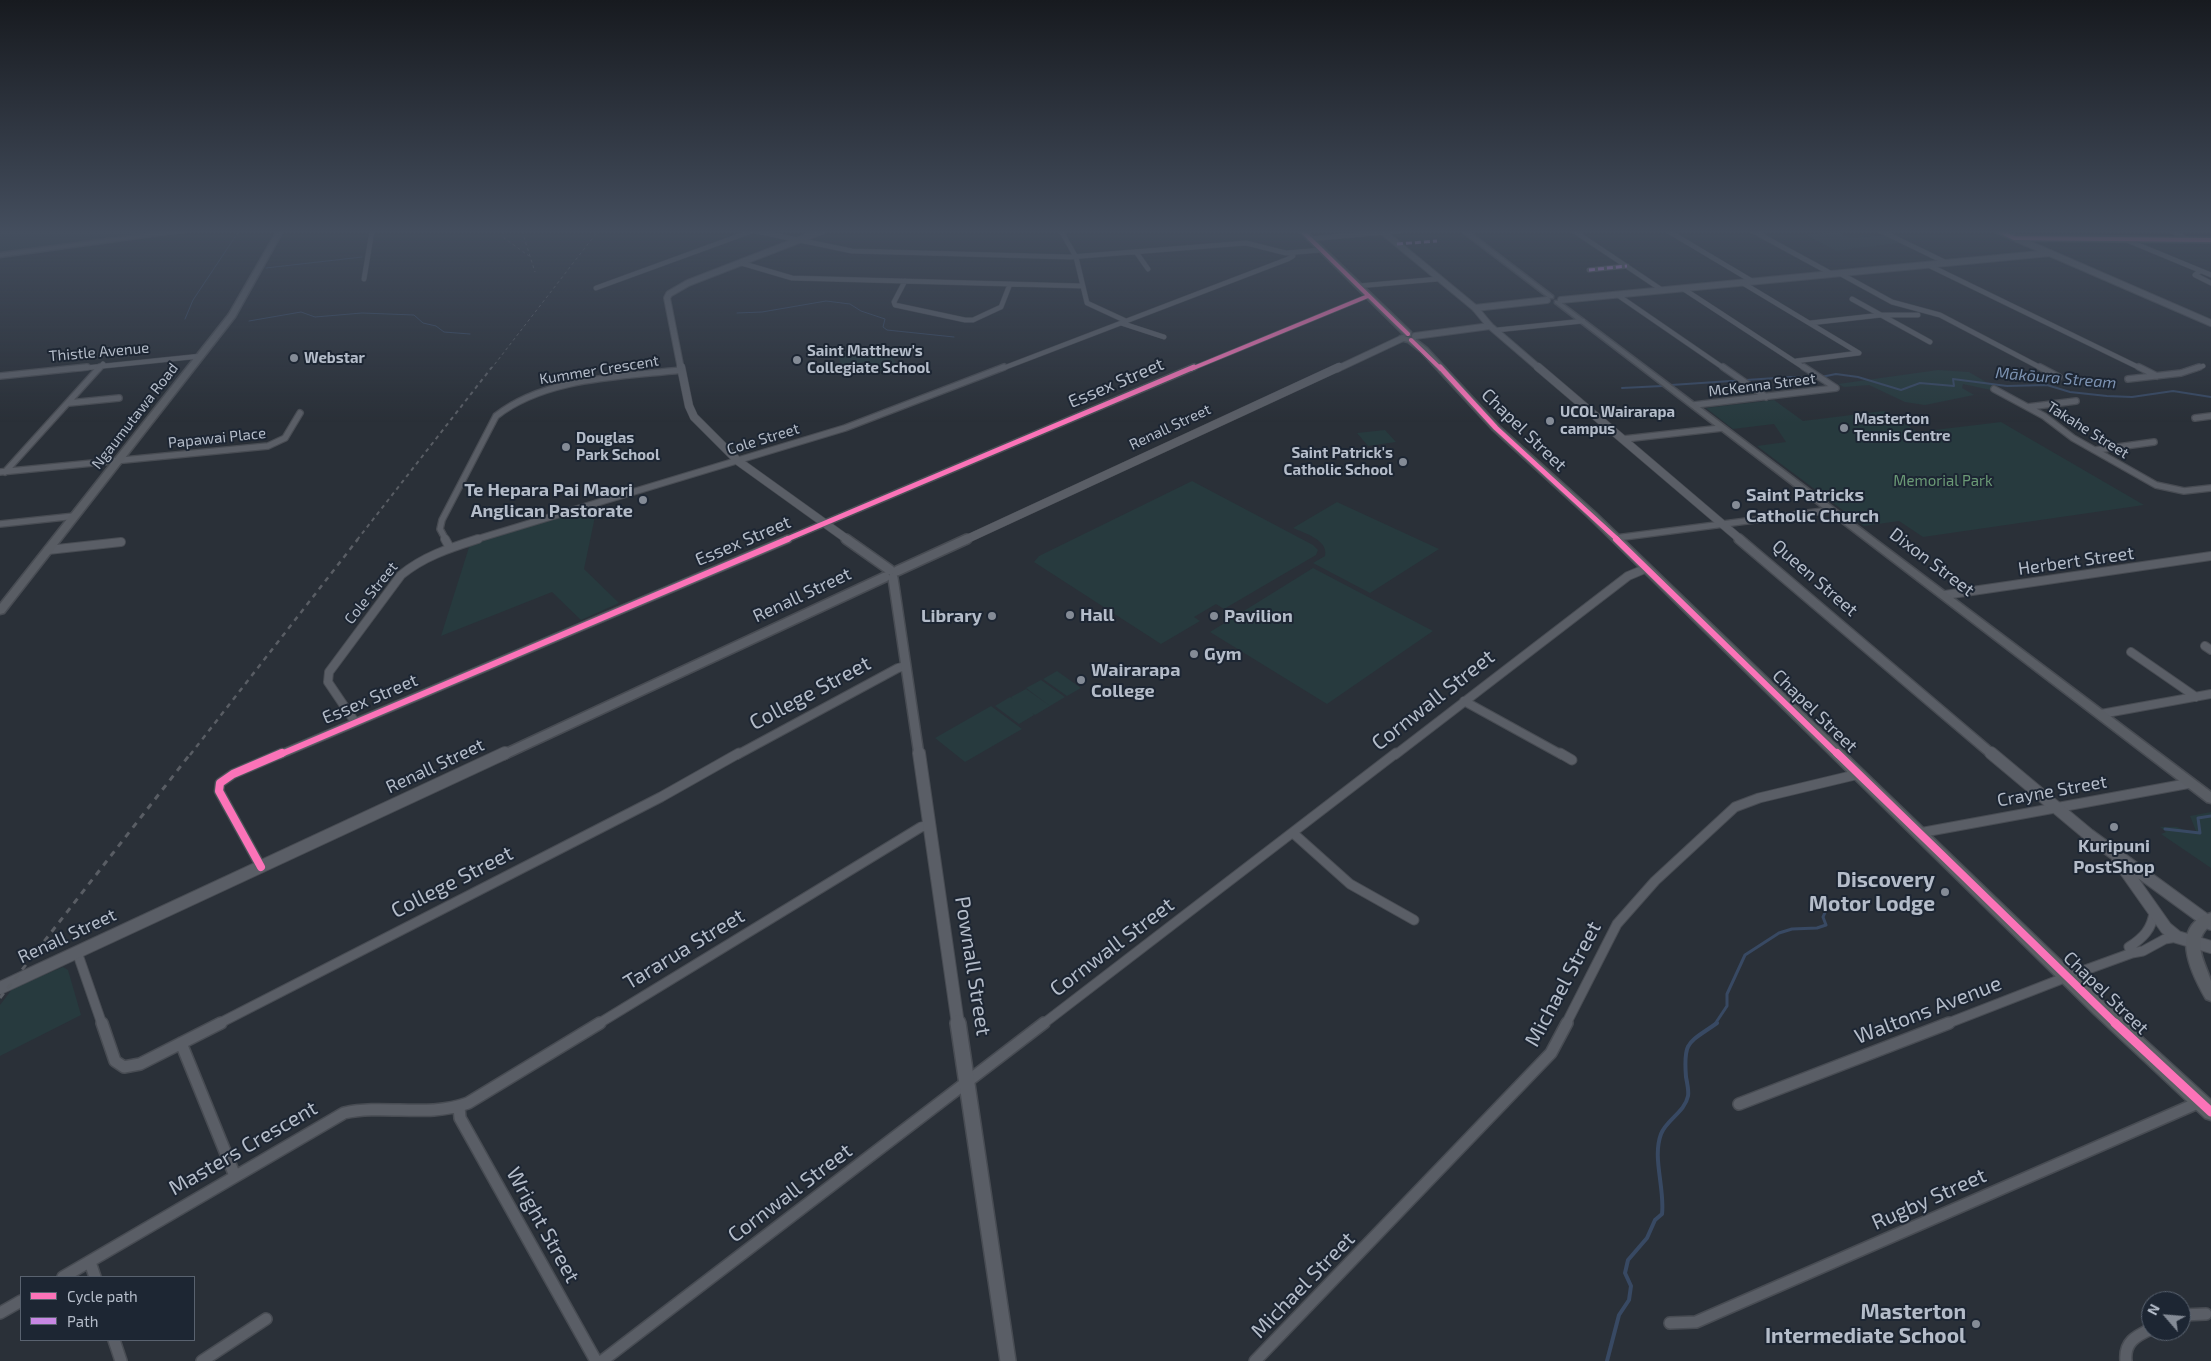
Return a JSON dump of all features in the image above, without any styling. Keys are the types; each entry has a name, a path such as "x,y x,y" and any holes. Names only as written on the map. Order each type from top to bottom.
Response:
{"highway":[{"name":"Chapel Street","path":"1368,296 1473,402 1496,428 1616,538 2068,977 2208,1107"}],"main road":[{"name":"Ngaumutawa Road","path":"0,611 201,356 244,295"},
{"name":"Dixon Street","path":"1547,295 1945,595 2211,799"},
{"path":"2209,921 2195,936 2193,943 2195,964 2211,995"}],"street":[{"path":"669,295 667,298 691,414 738,461 891,574"},
{"path":"898,295 894,302 896,306 965,320 997,310 1004,302 1006,295"},
{"path":"1085,295 1087,303 1123,322 1164,337"},
{"name":"Cole Street","path":"355,722 328,682 331,668 401,575 424,558 450,548 869,420 1195,295"},
{"name":"Queen Street","path":"1458,295 1475,308 1494,328 2055,806 2114,855 2147,876 2209,921"},
{"path":"1475,308 1611,295"},
{"path":"1617,295 1766,397"},
{"path":"1692,295 1796,361 1859,353 1762,295"},
{"path":"1877,295 1892,302 1940,315 2059,377"},
{"path":"1989,295 2157,376"},
{"path":"2147,295 2211,322"},
{"name":"Essex Street","path":"261,867 220,791 220,783 233,774 824,523 1368,296"},
{"path":"1852,299 1930,342"},
{"path":"1810,323 1881,315 1918,315"},
{"path":"1494,328 1583,322"},
{"name":"Renall Street","path":"0,988 891,574 1409,337 1494,328"},
{"name":"Thistle Avenue","path":"0,376 103,364 201,356"},
{"name":"McKenna Street","path":"1694,405 1833,390 1836,388 1836,386 1796,361"},
{"path":"2,472 69,403 103,364"},
{"path":"2128,379 2181,374 2203,366"},
{"name":"Kummer Crescent","path":"450,548 440,529 442,520 496,416 504,407 519,398 543,390 682,370"},
{"name":"Takahe Street","path":"1994,389 2028,407 2073,438 2141,477 2170,490 2184,491 2211,488"},
{"path":"69,403 120,398"},
{"path":"2028,407 2076,401"},
{"name":"Papawai Place","path":"120,461 276,444 285,438 300,413"},
{"path":"2194,418 2211,416"},
{"path":"1624,439 1722,428"},
{"path":"2096,450 2154,442"},
{"path":"2,472 120,461"},
{"path":"1616,538 1831,510"},
{"path":"1,525 75,516"},
{"path":"48,550 121,542"},
{"name":"Herbert Street","path":"1945,595 2211,556"},
{"name":"Cornwall Street","path":"602,1361 1628,576 1647,568"},
{"name":"Pownall Street","path":"891,574 930,825 1008,1361"},
{"path":"2131,652 2196,697"},
{"name":"College Street","path":"77,952 111,1053 119,1065 131,1067 140,1064 660,797 784,728 897,668 906,666"},
{"path":"2101,714 2211,694"},
{"path":"1464,701 1572,760"},
{"name":"Michael Street","path":"1255,1361 1551,1053 1617,924 1655,881 1735,806 1759,798 1859,774"},
{"name":"Crayne Street","path":"1919,833 2055,806 2190,783"},
{"name":"Tararua Street","path":"459,1107 921,827 930,825"},
{"path":"1293,833 1350,884 1414,920"},
{"name":"Queen Street","path":"2114,855 2160,921 2177,936 2211,948"},
{"path":"2132,953 2129,947 2148,934 2151,929 2154,912"},
{"name":"Waltons Avenue","path":"1739,1104 2068,977 2132,953 2138,954 2167,936 2177,936"},
{"path":"181,1043 235,1176"},
{"name":"Masters Crescent","path":"65,1276 330,1121 358,1109 445,1110 459,1107"},
{"name":"Wright Street","path":"459,1107 460,1118 596,1361"},
{"name":"Rugby Street","path":"1670,1323 1696,1322 2208,1107"},
{"path":"90,1262 95,1276"},
{"path":"0,1314 20,1302"},
{"path":"2191,1315 2206,1314"},
{"path":"202,1361 266,1319"},
{"path":"2126,1361 2126,1347 2131,1339 2141,1334"},
{"path":"114,1341 121,1361"}],"green space":[{"path":"887,347 899,369 871,373 865,362 842,366 837,354"},
{"path":"1938,370 1969,372 1998,389 1991,390 1963,384 1962,388 1974,395 1925,405 1905,402 1869,385 1844,387 1838,384"},
{"name":"Memorial Park","path":"1774,400 1803,421 1884,411 1918,432 2001,422 2144,505 1923,537 1899,521 1864,526 1757,446 1786,442 1774,424 1733,429 1706,408"},
{"path":"1385,430 1396,442 1368,446 1357,433"},
{"path":"1192,481 1313,545 1318,550 1316,555 1224,609 1216,604 1194,617 1200,621 1161,644 1034,562 1039,556"},
{"path":"1337,502 1439,549 1370,593 1313,563 1325,556 1323,546 1315,538 1293,528"},
{"path":"597,507 584,569 619,603 581,620 552,592 441,636 470,544"},
{"path":"1313,568 1433,631 1327,704 1210,632"},
{"path":"1057,671 1081,688 1067,696 1043,679"},
{"path":"1041,680 1065,697 1050,706 1026,688"},
{"path":"1026,689 1050,706 1035,715 1032,713 1034,715 1019,724 995,706 1010,697 1013,699 1011,697"},
{"path":"991,706 1022,729 965,762 935,738"},
{"path":"2211,812 2211,868 2161,834 2166,832 2160,827 2177,827 2191,833 2196,831 2190,816"},
{"path":"63,967 68,970 81,1015 0,1056 0,1005 13,988"}],"waterway":[{"path":"185,319 197,295"},
{"path":"737,313 762,312 826,301 850,304 861,311 885,319 883,327 887,330 954,337"},
{"path":"249,321 301,312 315,317 362,313 414,315 423,323 436,326 444,332 470,334"},
{"name":"Mākōura Stream","path":"1671,385 1791,377 1816,378 1836,374 1858,377 1901,390 1920,383 1954,386 1953,379 2007,386 2047,385 2070,392 2107,396 2132,397 2173,391 2211,397"},
{"name":"Mākōura Stream","path":"1622,388 1662,386"},
{"path":"2165,829 2200,833 2198,818 2211,816"},
{"path":"1715,1024 1727,1006 1727,994 1745,955 1779,933 1792,929 1817,928 1826,925 1823,917 1827,908 1867,907"},
{"path":"1607,1361 1619,1315 1629,1300 1631,1286 1625,1273 1628,1260 1647,1238 1655,1220 1662,1214 1662,1194 1658,1163 1659,1143 1663,1129 1683,1107 1688,1096 1685,1065 1687,1049 1694,1039 1717,1023"}],"railway":[{"path":"491,369 549,295"},
{"path":"357,540 492,367"},
{"path":"190,755 358,539"},
{"path":"0,998 191,753"}],"cycle path":[{"path":"1367,295 1408,334"},
{"path":"261,867 219,791 220,783 233,774 1110,402 1368,296"},
{"path":"1411,340 1447,374 1496,428 1592,515 2100,1009 2211,1112"}],"place":[{"name":"Webstar","path":"294,358"},
{"name":"Saint Matthew's Collegiate School","path":"797,360"},
{"name":"UCOL Wairarapa campus","path":"1550,421"},
{"name":"Masterton Tennis Centre","path":"1844,428"},
{"name":"Douglas Park School","path":"566,447"},
{"name":"Saint Patrick's Catholic School","path":"1403,462"},
{"name":"Te Hepara Pai Maori Anglican Pastorate","path":"643,500"},
{"name":"Saint Patricks Catholic Church","path":"1736,505"},
{"name":"Hall","path":"1070,615"},
{"name":"Library","path":"992,616"},
{"name":"Pavilion","path":"1214,616"},
{"name":"Gym","path":"1194,654"},
{"name":"Wairarapa College","path":"1081,680"},
{"name":"Kuripuni PostShop","path":"2114,827"},
{"name":"Discovery Motor Lodge","path":"1945,892"},
{"name":"Masterton Intermediate School","path":"1976,1324"}]}
